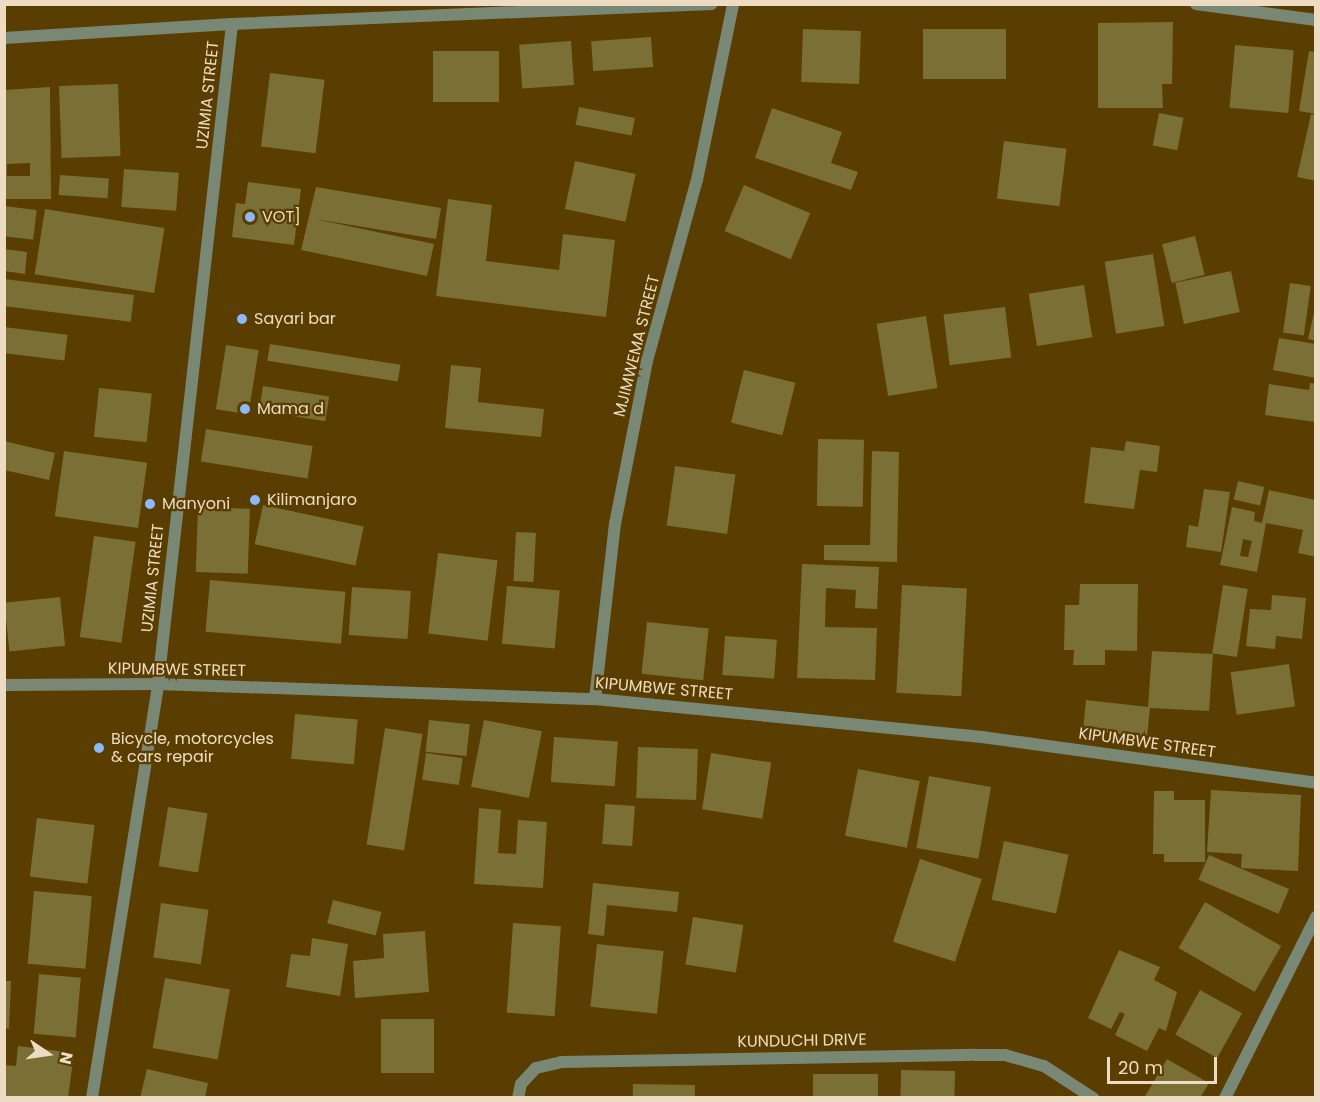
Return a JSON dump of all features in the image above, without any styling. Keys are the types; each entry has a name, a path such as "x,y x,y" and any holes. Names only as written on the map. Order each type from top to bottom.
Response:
{"street":[{"path":"4,38 232,24 712,4"},
{"name":"MJIMWEMA STREET","path":"595,699 615,525 647,361 697,180 733,4"},
{"path":"1197,4 1316,20"},
{"name":"UZIMIA STREET","path":"93,1098 158,684 232,24"},
{"name":"KIPUMBWE STREET","path":"4,686 158,684 595,699 982,736 1316,783"},
{"path":"1225,1098 1316,917"},
{"name":"KUNDUCHI DRIVE","path":"518,1098 520,1084 536,1068 562,1062 1005,1055 1044,1066 1093,1098"}],"building":[{"path":"1173,22 1172,84 1162,84 1163,108 1098,108 1098,23"},
{"path":"803,29 861,31 859,84 801,82"},
{"path":"923,29 1006,29 1006,79 923,79"},
{"path":"651,37 653,67 593,71 591,41"},
{"path":"571,41 574,85 522,89 519,45"},
{"path":"1235,45 1294,50 1288,113 1230,108"},
{"path":"433,51 499,51 499,102 433,102"},
{"path":"1309,51 1316,52 1316,114 1299,111"},
{"path":"270,73 325,80 316,153 261,146"},
{"path":"118,84 121,156 62,158 59,86"},
{"path":"50,87 51,199 4,199 4,90","holes":["30,163 30,176 7,176 7,164"]},
{"path":"579,107 635,118 632,136 576,125"},
{"path":"772,108 842,132 831,163 858,172 851,190 755,158"},
{"path":"1159,113 1184,118 1177,150 1153,145"},
{"path":"1311,114 1316,115 1316,181 1297,177"},
{"path":"1004,141 1067,149 1059,206 997,199"},
{"path":"575,161 636,174 625,222 565,209"},
{"path":"124,169 179,173 176,211 121,207"},
{"path":"60,175 109,178 107,198 59,195"},
{"path":"248,182 301,189 294,245 232,237 236,203 245,204"},
{"path":"744,185 810,213 791,259 724,231"},
{"path":"316,187 441,208 436,239 315,219 434,244 427,276 301,250"},
{"path":"448,199 492,205 486,261 559,270 563,234 615,240 606,317 436,296"},
{"path":"4,206 37,210 33,240 4,236"},
{"path":"45,209 165,228 154,293 35,274"},
{"path":"1195,236 1205,275 1172,283 1162,244"},
{"path":"4,249 27,252 25,274 4,271"},
{"path":"1153,254 1164,326 1116,334 1105,262"},
{"path":"1231,271 1240,312 1184,324 1175,283"},
{"path":"4,279 134,295 131,322 4,306"},
{"path":"1290,283 1311,286 1304,335 1283,333"},
{"path":"1084,285 1092,337 1037,346 1029,294"},
{"path":"1316,304 1316,341 1308,339"},
{"path":"1005,307 1011,358 950,365 943,315"},
{"path":"926,316 937,388 888,396 877,324"},
{"path":"4,327 68,335 64,361 4,353"},
{"path":"1279,338 1316,344 1316,378 1273,370"},
{"path":"270,344 400,365 398,381 267,361"},
{"path":"226,345 259,350 248,414 216,409"},
{"path":"451,365 481,368 478,402 544,409 541,437 445,428"},
{"path":"744,370 795,383 782,435 731,422"},
{"path":"1310,383 1316,384 1316,422 1265,415 1269,384 1309,390"},
{"path":"263,386 329,396 325,421 259,411"},
{"path":"99,388 152,394 147,442 94,437"},
{"path":"206,429 313,446 308,478 201,462"},
{"path":"818,439 864,440 863,507 817,506"},
{"path":"4,441 55,453 49,480 4,470"},
{"path":"1126,441 1160,446 1157,472 1140,470 1134,509 1084,503 1091,447 1124,451"},
{"path":"64,451 147,463 138,528 55,516"},
{"path":"872,451 899,452 897,562 824,560 824,545 870,545"},
{"path":"675,466 735,474 727,534 667,525"},
{"path":"1238,481 1264,487 1260,506 1234,500"},
{"path":"1204,489 1230,492 1221,552 1186,547 1189,525 1198,527"},
{"path":"1269,490 1316,500 1316,557 1298,553 1303,530 1266,523 1257,572 1220,565 1232,507 1255,512 1254,521 1262,523","holes":["1243,539 1252,541 1248,557 1240,556"]},
{"path":"263,505 364,526 355,566 255,544"},
{"path":"198,507 250,509 248,574 196,572"},
{"path":"516,532 536,533 533,582 513,581"},
{"path":"94,536 136,542 121,643 80,637"},
{"path":"438,553 498,560 488,641 428,633"},
{"path":"802,564 879,567 877,609 855,608 856,590 826,588 825,627 877,628 875,680 797,678"},
{"path":"210,580 345,592 341,644 205,632"},
{"path":"1080,584 1138,584 1137,651 1105,650 1105,665 1073,665 1074,650 1064,650 1065,605 1079,605"},
{"path":"902,585 967,588 961,696 896,693"},
{"path":"1223,585 1248,589 1237,657 1212,653"},
{"path":"507,586 560,591 555,648 502,644"},
{"path":"352,587 411,591 408,639 349,635"},
{"path":"1272,595 1306,598 1302,639 1276,636 1275,649 1246,646 1250,609 1271,610"},
{"path":"60,597 65,646 9,652 4,603"},
{"path":"647,622 709,628 703,680 642,674"},
{"path":"725,636 777,640 774,679 722,675"},
{"path":"1152,651 1213,654 1209,711 1150,708 1147,737 1083,730 1086,700 1148,707"},
{"path":"1289,664 1295,707 1237,715 1231,672"},
{"path":"295,714 358,719 354,764 291,759"},
{"path":"429,720 470,724 466,756 426,752"},
{"path":"484,720 542,731 529,798 471,787"},
{"path":"385,728 423,734 404,850 367,845"},
{"path":"554,737 618,741 615,786 551,782"},
{"path":"638,747 698,749 696,800 636,798"},
{"path":"426,753 463,758 459,785 422,780"},
{"path":"711,753 771,763 762,819 702,809"},
{"path":"858,769 920,781 907,848 845,836"},
{"path":"929,776 991,787 978,859 916,848"},
{"path":"1211,790 1301,795 1298,871 1241,868 1242,854 1207,852"},
{"path":"1154,791 1174,791 1174,800 1205,800 1205,862 1164,862 1164,854 1153,854"},
{"path":"605,804 635,806 632,846 602,844"},
{"path":"168,807 208,813 198,873 159,866"},
{"path":"479,808 501,810 498,853 516,854 518,820 547,822 543,888 474,884"},
{"path":"37,818 95,825 87,884 30,877"},
{"path":"1004,841 1069,855 1056,913 992,900"},
{"path":"1209,855 1289,889 1279,914 1198,880"},
{"path":"920,859 982,879 955,962 893,942"},
{"path":"593,883 679,892 677,912 607,905 604,936 588,934"},
{"path":"34,891 92,896 85,969 28,964"},
{"path":"333,900 382,912 376,935 327,923"},
{"path":"1205,902 1281,946 1255,992 1178,948"},
{"path":"161,903 209,910 201,964 153,957"},
{"path":"693,917 743,925 736,972 685,964"},
{"path":"513,923 561,926 555,1016 507,1013"},
{"path":"425,931 429,992 355,998 353,961 384,958 383,934"},
{"path":"312,938 348,944 340,996 286,987 291,954 310,956"},
{"path":"597,944 664,951 657,1014 590,1007"},
{"path":"1119,950 1160,967 1154,980 1177,992 1166,1031 1159,1028 1147,1051 1115,1035 1125,1014 1120,1012 1111,1029 1088,1018"},
{"path":"39,974 81,978 76,1037 34,1034"},
{"path":"165,978 230,989 218,1059 153,1048"},
{"path":"4,981 11,981 9,1029 4,1028"},
{"path":"1200,990 1242,1013 1217,1058 1175,1035"},
{"path":"381,1019 434,1019 434,1073 381,1073"},
{"path":"18,1046 74,1053 68,1098 4,1098 4,1065 16,1066"},
{"path":"1167,1059 1209,1083 1200,1098 1144,1098"},
{"path":"147,1069 208,1083 205,1098 140,1098"},
{"path":"901,1070 955,1071 955,1098 901,1098"},
{"path":"813,1074 878,1074 878,1098 813,1098"},
{"path":"633,1084 695,1085 695,1098 633,1098"}],"place":[{"name":"VOT]","path":"250,217"},
{"name":"Sayari bar","path":"242,319"},
{"name":"Mama d","path":"245,409"},
{"name":"Kilimanjaro","path":"255,500"},
{"name":"Manyoni","path":"150,504"},
{"name":"Bicycle, motorcycles & cars repair","path":"99,748"}]}
